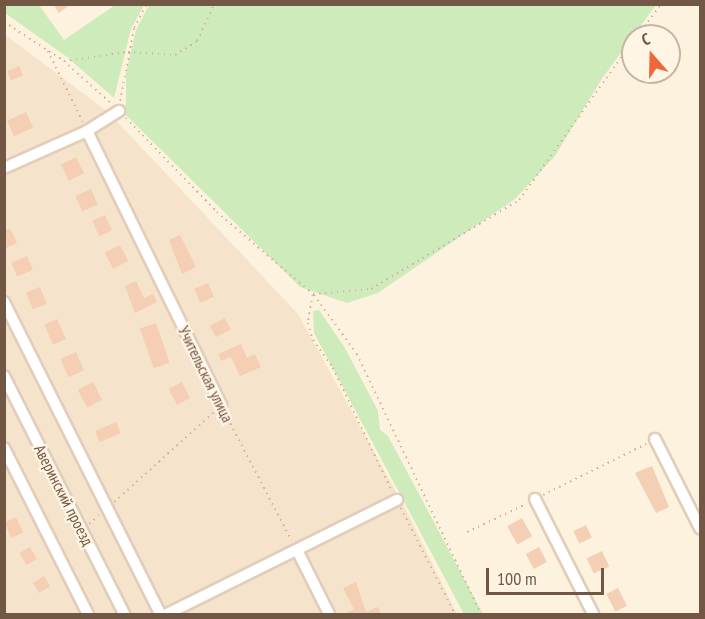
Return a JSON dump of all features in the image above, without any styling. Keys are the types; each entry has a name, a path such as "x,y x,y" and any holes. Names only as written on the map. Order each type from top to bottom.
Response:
{"street":[{"path":"4,168 87,131 119,111"},
{"name":"Учительская улица","path":"87,131 221,405"},
{"path":"4,303 160,615"},
{"name":"Аверинский проезд","path":"4,376 124,615"},
{"path":"655,439 700,528"},
{"path":"4,448 88,615"},
{"path":"535,499 593,615"},
{"path":"167,615 397,500"},
{"path":"297,550 329,615"}],"path":[{"path":"119,111 128,52 146,4"},
{"path":"64,61 128,52 166,56 189,49 214,4"},
{"path":"646,24 661,4"},
{"path":"4,22 64,61 119,111 217,212 313,294 357,354 481,615"},
{"path":"48,51 87,131"},
{"path":"313,294 371,289 519,200 621,58"},
{"path":"313,294 308,323 313,340 333,368 455,615"},
{"path":"82,531 221,405"},
{"name":"Учительская улица","path":"221,405 297,550"},
{"path":"467,532 655,439"}],"shaded area":[{"path":"4,34 108,112 298,314 406,510 457,614 5,614"}],"green space":[{"path":"5,4 39,5 64,40 115,5 144,5 131,29 114,98 67,57 5,13"},
{"path":"149,4 656,5 642,24 621,24 621,53 601,80 555,156 515,199 378,293 347,303 300,287 126,115 126,73 136,30"},
{"path":"319,310 345,348 378,411 380,430 388,436 483,614 464,614 314,333 313,311"}],"building":[{"path":"53,4 71,4 59,13"},
{"path":"19,66 23,75 11,80 7,71"},
{"path":"26,112 33,127 14,136 7,121"},
{"path":"76,157 84,173 69,181 61,165"},
{"path":"91,189 98,205 82,211 75,196"},
{"path":"105,215 112,231 99,236 92,221"},
{"path":"10,228 17,243 4,249 4,231"},
{"path":"180,235 196,267 182,274 169,240"},
{"path":"120,245 128,261 113,269 105,253"},
{"path":"27,256 33,270 17,276 11,263"},
{"path":"136,281 144,298 153,294 157,302 135,313 125,286"},
{"path":"208,283 214,297 200,303 194,289"},
{"path":"40,287 47,304 33,309 26,293"},
{"path":"225,318 231,330 216,337 210,326"},
{"path":"57,319 66,339 53,345 44,325"},
{"path":"156,323 170,363 154,368 140,329"},
{"path":"241,344 247,358 255,354 261,367 240,376 231,357 221,361 218,354"},
{"path":"76,352 84,370 69,377 60,359"},
{"path":"93,382 102,400 87,408 78,390"},
{"path":"182,382 190,398 177,405 169,389"},
{"path":"116,422 121,433 100,442 95,431"},
{"path":"652,466 669,507 656,513 635,473"},
{"path":"16,517 23,532 11,538 4,522"},
{"path":"522,518 532,536 517,545 507,526"},
{"path":"586,525 592,538 579,544 573,531"},
{"path":"30,547 37,559 27,565 20,553"},
{"path":"539,547 547,562 534,569 526,554"},
{"path":"602,551 609,566 594,574 587,558"},
{"path":"44,576 50,586 39,593 33,583"},
{"path":"356,582 366,612 378,607 381,615 342,615 354,609 343,588"},
{"path":"618,588 627,606 615,612 606,594"}]}
